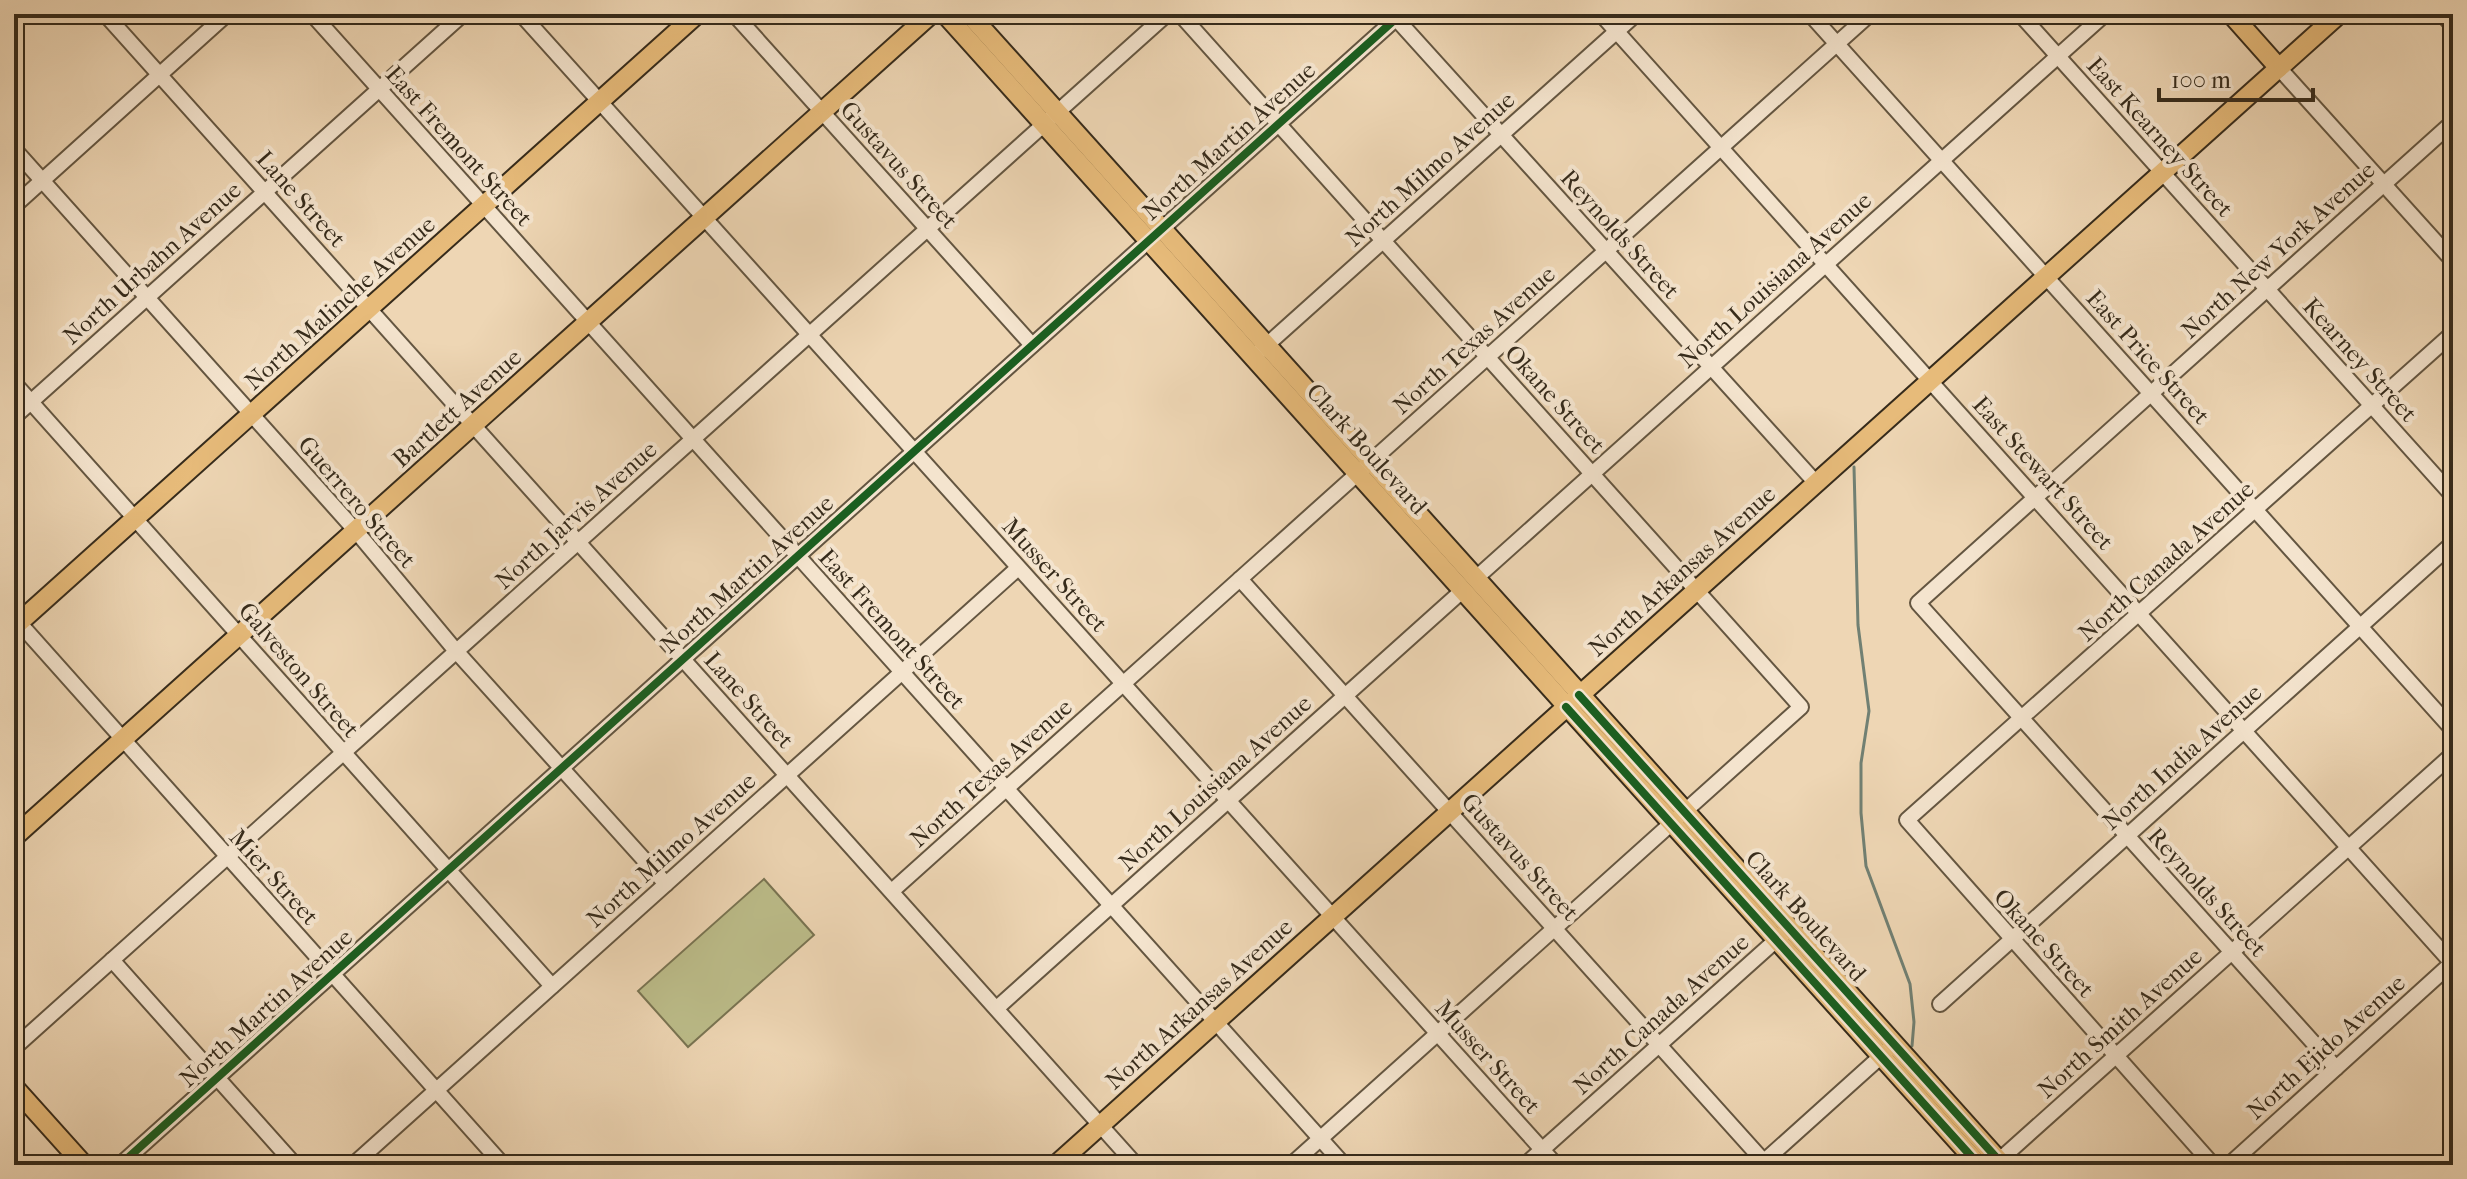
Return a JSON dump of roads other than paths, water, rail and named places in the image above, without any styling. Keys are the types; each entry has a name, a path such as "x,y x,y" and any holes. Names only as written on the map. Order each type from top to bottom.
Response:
{"main road":[{"name":"North Malinche Avenue","path":"16,622 697,14"},
{"name":"Bartlett Avenue","path":"14,837 931,14"},
{"name":"Clark Boulevard","path":"945,14 1050,119 1888,1051 1998,1164"},
{"name":"Clark Boulevard","path":"969,14 1050,119"},
{"path":"2231,14 2279,68"},
{"name":"North Arkansas Avenue","path":"1056,1165 2339,14"},
{"name":"Clark Boulevard","path":"1888,1051 1979,1165"},
{"path":"14,1087 84,1165"}],"street":[{"name":"Lane Street","path":"105,14 1136,1165"},
{"path":"14,206 227,14"},
{"name":"East Fremont Street","path":"312,14 1344,1165"},
{"name":"North Urbahn Avenue","path":"14,417 463,14"},
{"name":"Musser Street","path":"521,14 1556,1165"},
{"name":"Gustavus Street","path":"734,14 1032,345"},
{"name":"North Jarvis Avenue","path":"14,1048 1167,14"},
{"name":"Okane Street","path":"1180,14 1801,707 1678,818"},
{"name":"East Stewart Street","path":"1601,14 2452,962"},
{"name":"North Milmo Avenue","path":"1260,352 1636,14"},
{"name":"East Price Street","path":"1810,14 2453,730"},
{"name":"North Texas Avenue","path":"892,891 1870,14"},
{"name":"East Kearney Street","path":"2020,14 2267,289"},
{"name":"North Louisiana Avenue","path":"997,1008 2105,14"},
{"path":"2442,14 2453,26"},
{"name":"North Martin Avenue","path":"120,1165 563,770 1396,16"},
{"name":"Reynolds Street","path":"1396,16 1816,483"},
{"path":"2279,68 2453,261"},
{"name":"North New York Avenue","path":"1918,603 2453,122"},
{"name":"Guerrero Street","path":"14,149 356,531 456,651 666,884"},
{"name":"Kearney Street","path":"2267,289 2453,496"},
{"name":"North Canada Avenue","path":"1907,820 2453,333"},
{"name":"Galveston Street","path":"14,383 552,986"},
{"name":"North India Avenue","path":"1940,1004 2453,543"},
{"name":"North Milmo Avenue","path":"353,1165 1018,568"},
{"name":"Gustavus Street","path":"1240,579 1764,1164"},
{"name":"Reynolds Street","path":"1918,603 2336,1068"},
{"name":"Mier Street","path":"16,622 503,1165"},
{"name":"North Smith Avenue","path":"1998,1164 2453,754"},
{"path":"1291,1165 1678,818"},
{"name":"Okane Street","path":"1907,820 2213,1165"},
{"name":"North Canada Avenue","path":"1525,1165 1783,934"},
{"path":"112,960 295,1165"},
{"name":"North Ejido Avenue","path":"2229,1165 2452,962"},
{"path":"1764,1164 1888,1051"}],"waterway":[{"path":"1854,467 1858,625 1869,711 1861,763 1861,813 1866,866 1910,984 1914,1022 1912,1046"}]}
